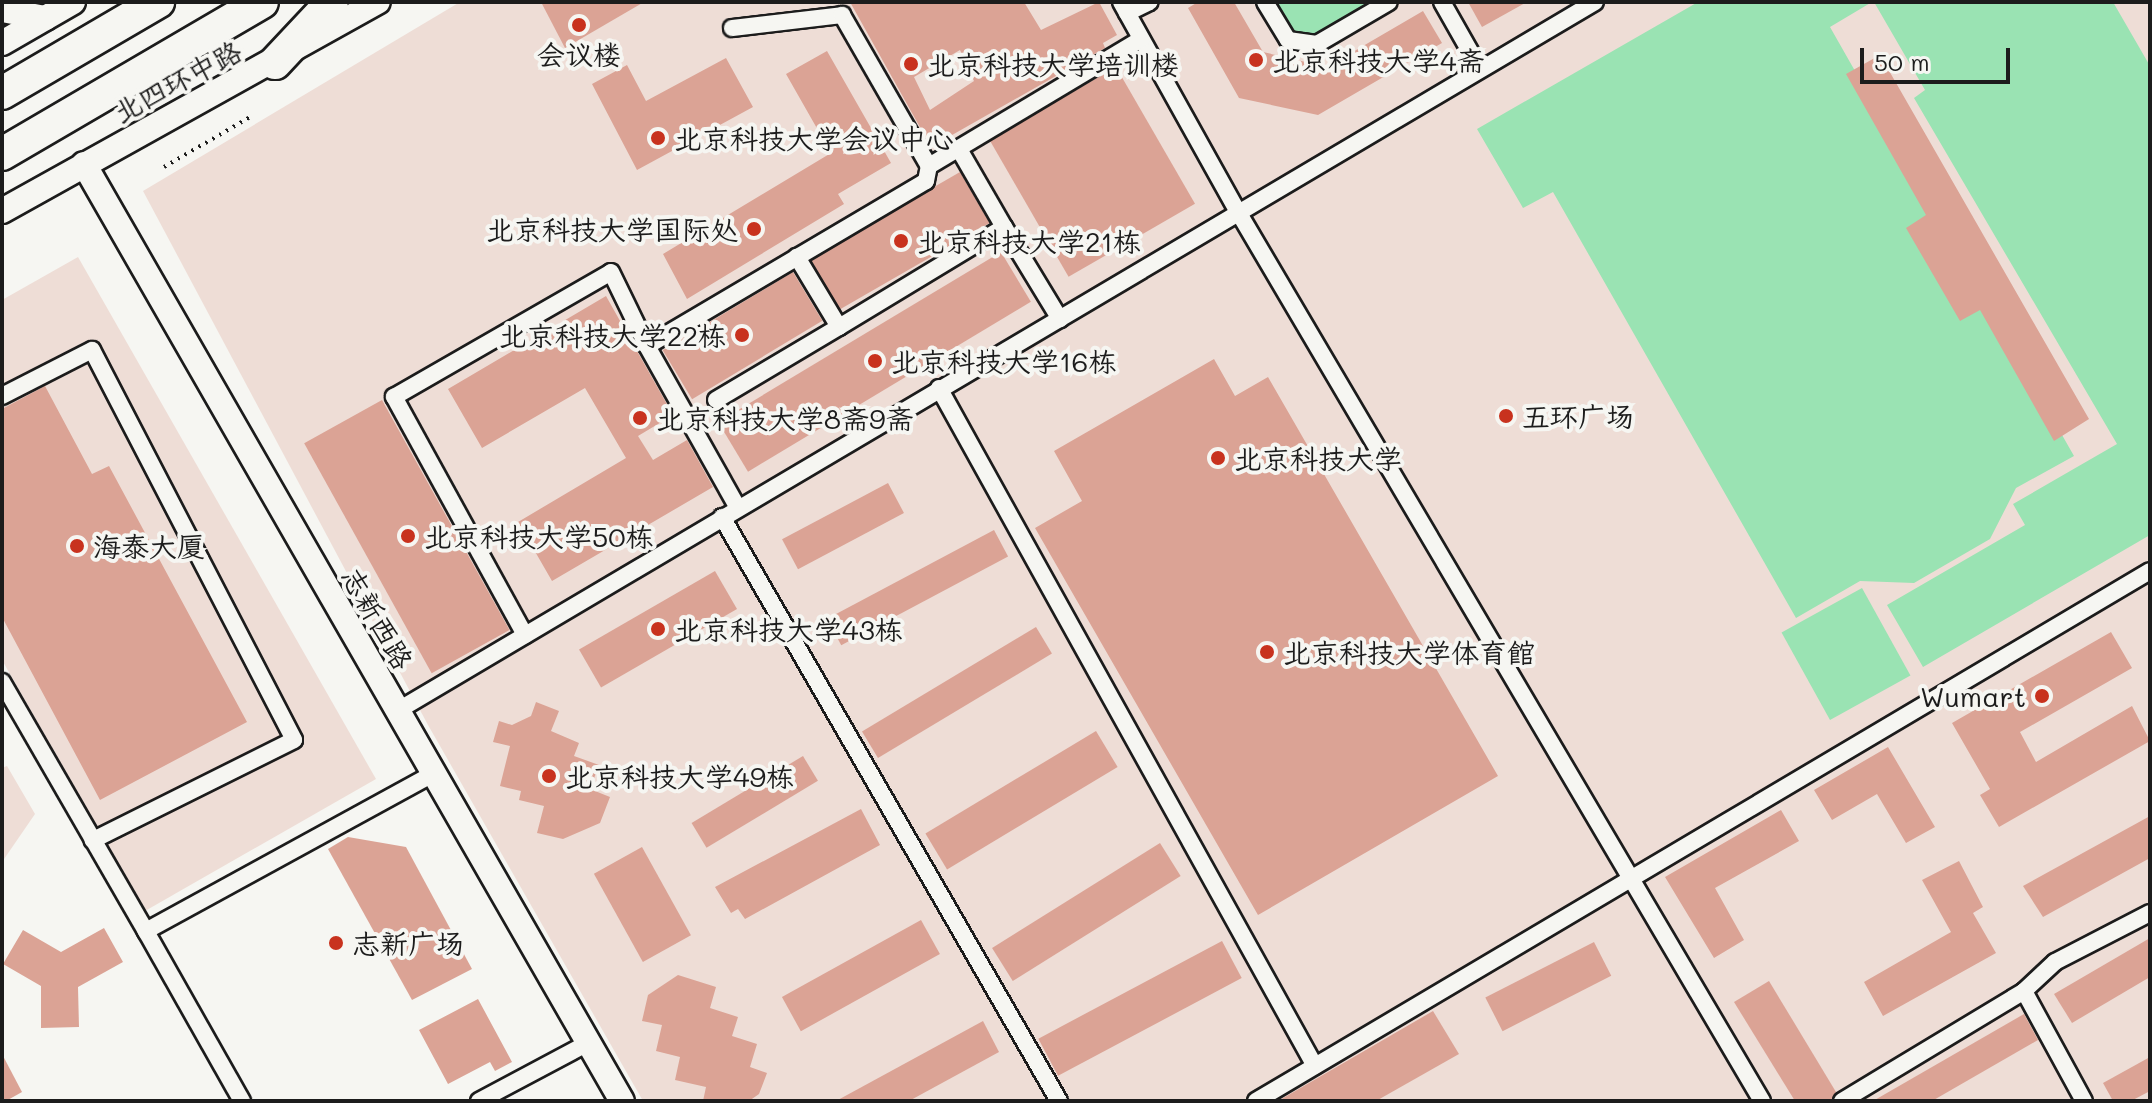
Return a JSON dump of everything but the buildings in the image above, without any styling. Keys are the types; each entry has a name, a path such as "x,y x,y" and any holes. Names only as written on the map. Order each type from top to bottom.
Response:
{"highway":[{"path":"2,93 158,2"},
{"path":"2,154 262,2"},
{"path":"275,63 332,2"}],"street":[{"path":"2,43 73,2"},
{"name":"北四环中路","path":"2,211 275,63 378,2"},
{"path":"647,346 926,181 929,166 842,15 828,2"},
{"path":"1150,2 1124,8 1237,210 1762,1101"},
{"path":"1265,2 1288,40 1317,44 1389,2"},
{"path":"1442,2 1480,69"},
{"path":"397,711 1060,319 1237,210 1595,2"},
{"path":"2,10 45,18"},
{"path":"732,28 842,15"},
{"path":"929,166 1141,39"},
{"path":"959,149 1060,319"},
{"name":"志新西路","path":"84,164 622,1101"},
{"path":"716,400 1004,227"},
{"path":"797,257 839,327"},
{"path":"525,635 394,397 611,272 647,346 738,508"},
{"path":"2,396 92,350 294,740 93,840"},
{"path":"939,388 1315,1066"},
{"path":"722,517 1059,1101"},
{"path":"1256,1101 1629,877 2150,571"},
{"path":"2,682 242,1101"},
{"path":"146,931 433,774"},
{"path":"1842,1101 2024,991 2055,962 2150,913"},
{"path":"2024,991 2084,1101"},
{"path":"479,1101 588,1043"}],"path":[{"path":"164,167 252,116"}],"shaded area":[{"name":"北京科技大学","path":"460,2 2150,2 2150,1101 643,1101 428,725 143,191"},
{"path":"78,257 376,779 145,911 2,660 2,300"},
{"path":"7,766 35,814 2,862 2,768"}],"green space":[{"path":"1266,2 1389,2 1317,44 1288,40"},
{"path":"1698,2 1872,2 1830,27 2074,456 2016,488 1990,539 1914,583 1860,581 1796,618 1553,192 1523,208 1477,129"},
{"path":"1874,2 2113,2 2150,66 2150,535 1923,667 1887,605 2025,525 2013,504 2117,444 1914,98 1925,90"},
{"path":"1862,588 1910,675 1830,720 1782,633"}],"place":[{"name":"会议楼","path":"579,25"},
{"name":"北京科技大学4斋","path":"1256,60"},
{"name":"北京科技大学培训楼","path":"911,64"},
{"name":"北京科技大学会议中心","path":"658,138"},
{"name":"北京科技大学国际处","path":"754,229"},
{"name":"北京科技大学21栋","path":"901,241"},
{"name":"北京科技大学22栋","path":"742,335"},
{"name":"北京科技大学16栋","path":"875,361"},
{"name":"五环广场","path":"1506,416"},
{"name":"北京科技大学8斋9斋","path":"640,418"},
{"name":"北京科技大学","path":"1218,458"},
{"name":"北京科技大学50栋","path":"408,536"},
{"name":"海泰大厦","path":"77,546"},
{"name":"北京科技大学43栋","path":"658,629"},
{"name":"北京科技大学体育館","path":"1267,652"},
{"name":"Wumart","path":"2042,696"},
{"name":"北京科技大学49栋","path":"549,776"},
{"name":"志新广场","path":"336,943"}]}
